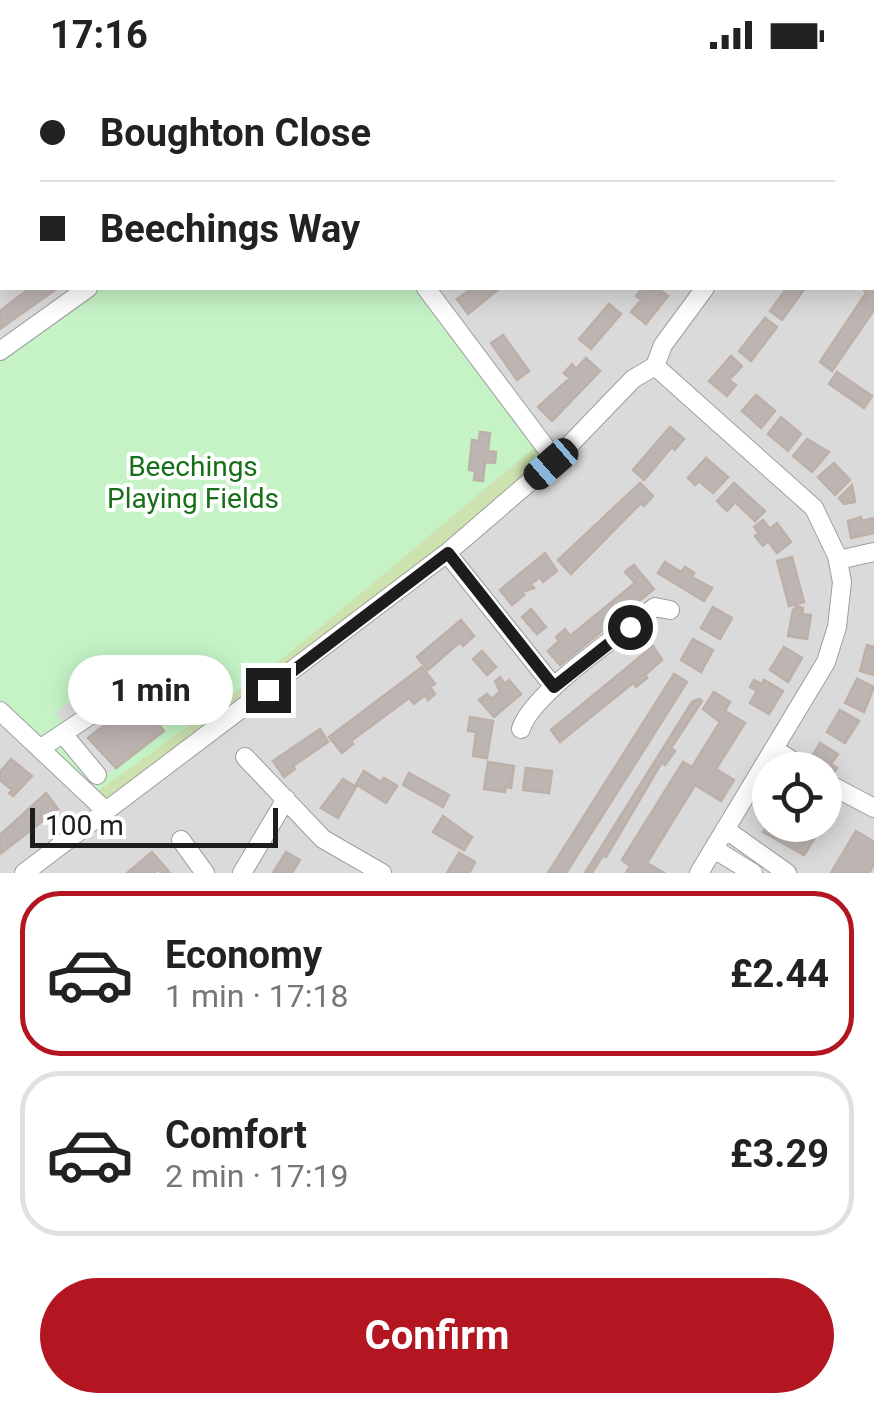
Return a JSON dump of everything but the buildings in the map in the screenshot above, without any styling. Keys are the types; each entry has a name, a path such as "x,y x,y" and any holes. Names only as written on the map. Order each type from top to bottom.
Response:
{"street":[{"path":"0,351 85,290"},
{"path":"428,290 555,460"},
{"path":"24,873 448,553 555,460 633,378 656,366 663,344 704,290"},
{"path":"656,366 807,500 824,526 838,560 841,603 833,646 823,669 699,873"},
{"path":"838,560 874,552"},
{"path":"448,553 554,687"},
{"path":"521,729 524,717 554,687 655,607 670,610"},
{"path":"40,748 133,687"},
{"path":"0,711 107,812"},
{"path":"63,734 98,774"},
{"path":"774,749 779,752"},
{"path":"244,756 323,840 372,871"},
{"path":"842,791 874,808"},
{"path":"242,873 286,799"},
{"path":"725,830 787,873"},
{"path":"181,840 205,873"},
{"path":"714,849 753,873"}],"shaded area":[{"path":"0,290 874,290 874,873 0,873"},
{"path":"157,657 187,695 157,718 152,712 144,718 132,704 89,737 116,768 98,781 53,729 63,722 55,713 111,673 120,683"}],"green space":[{"name":"Beechings Playing Fields","path":"85,290 427,290 541,442 287,655 91,796 0,711 0,351"},
{"path":"541,442 555,460 107,812 91,796 287,655"}],"route":[{"path":"268,690 448,553 554,687 630,627"}]}
